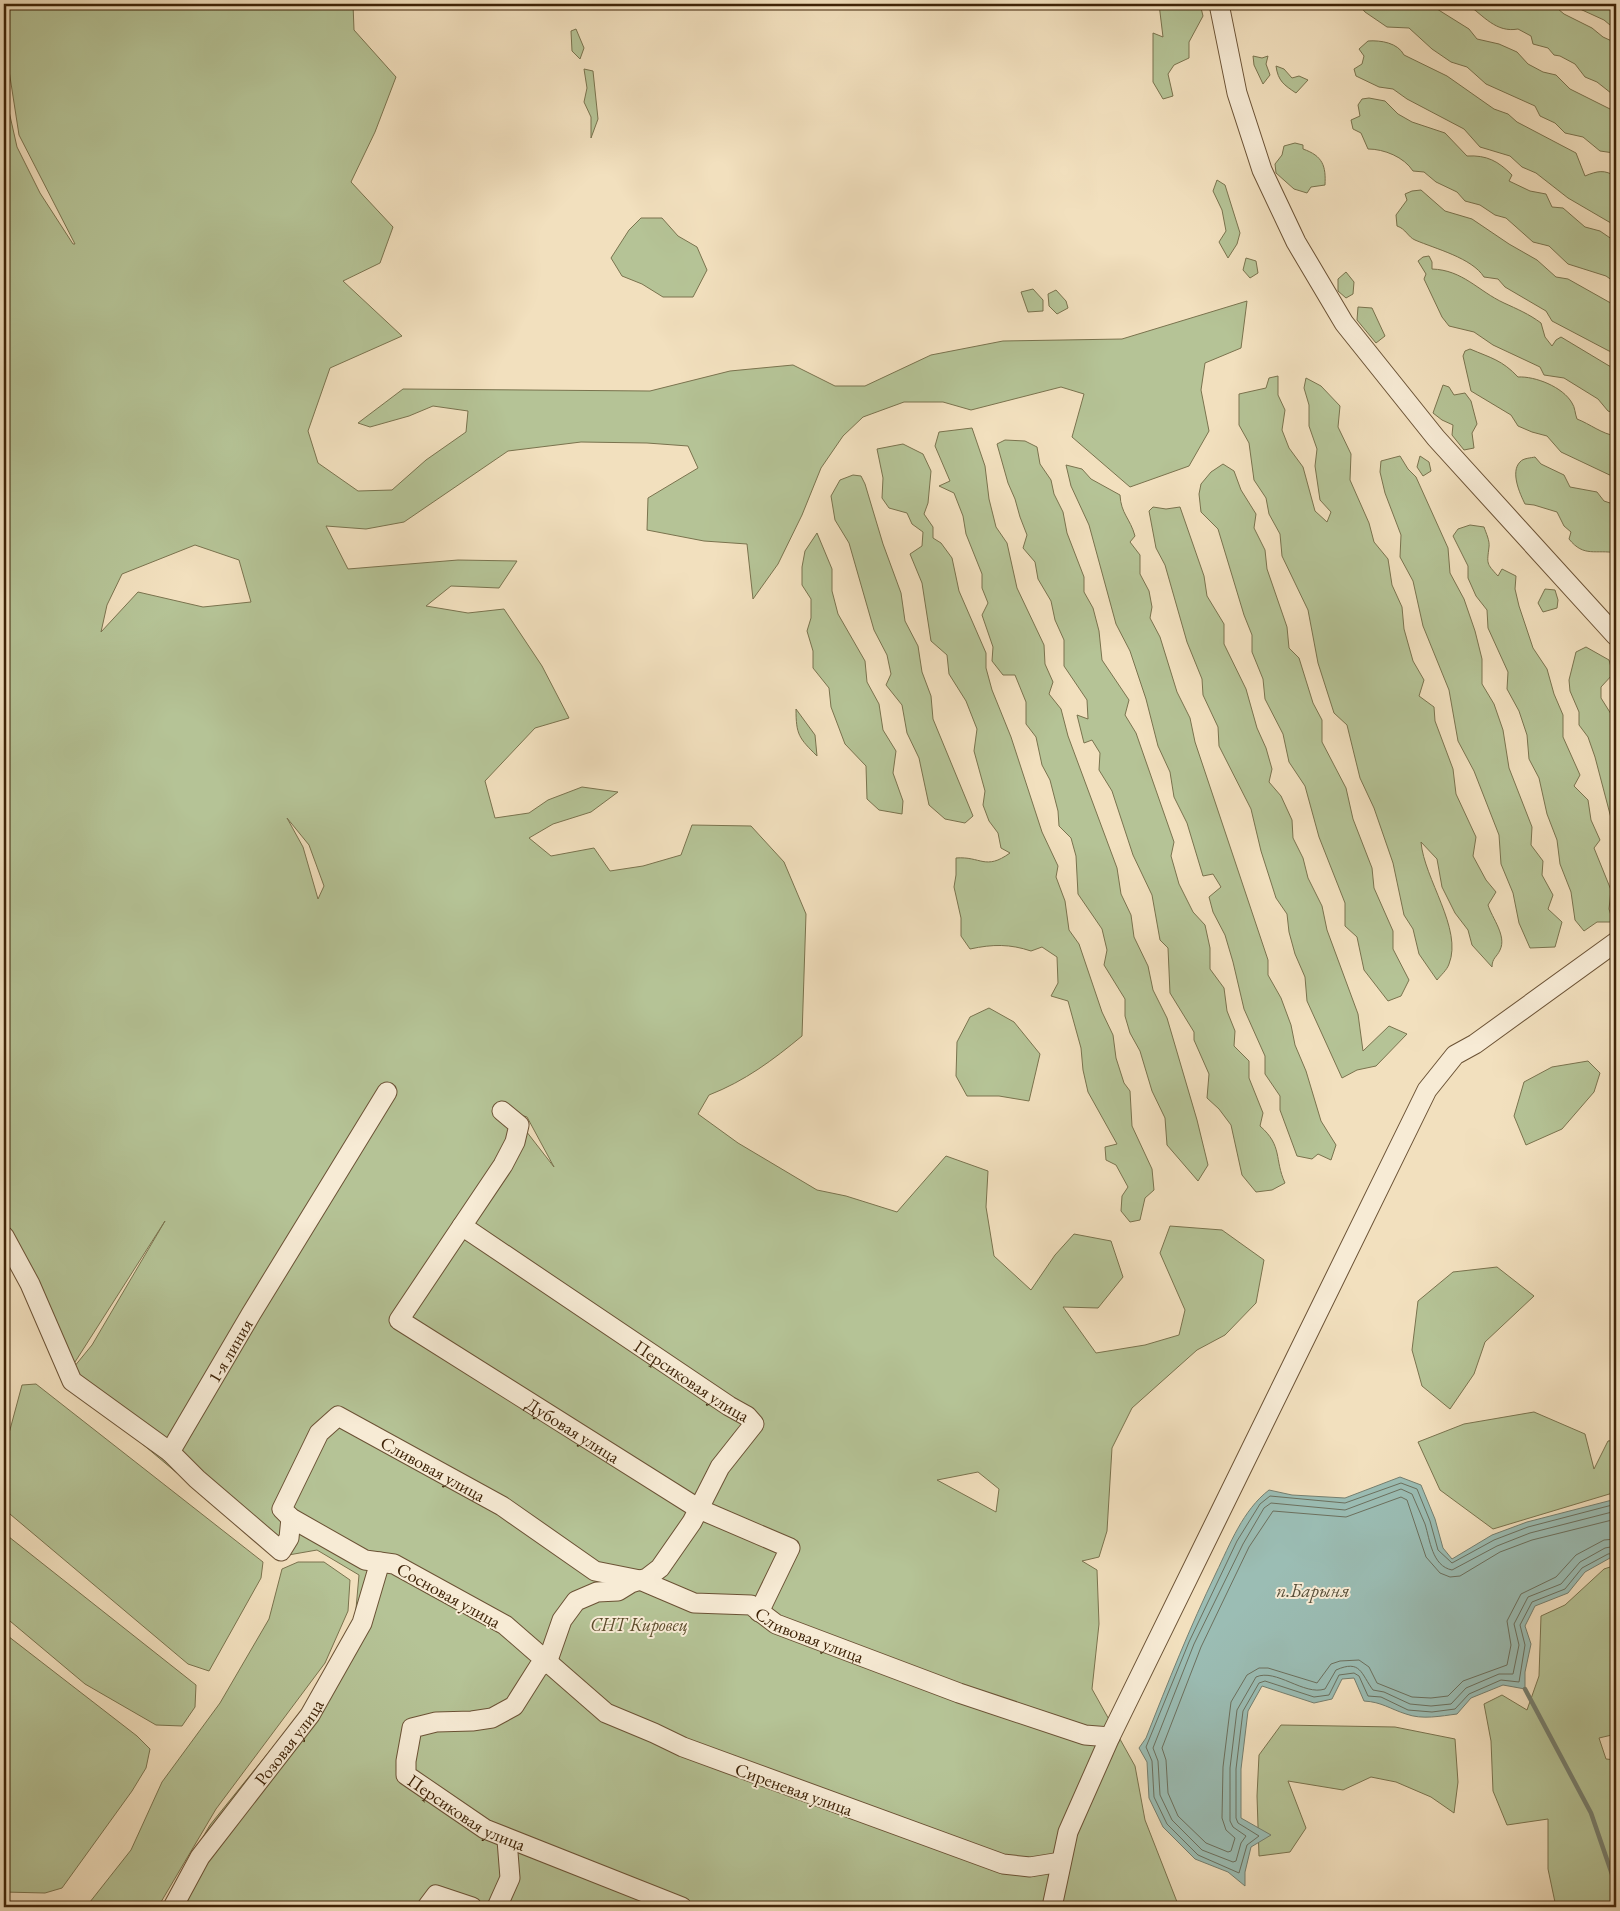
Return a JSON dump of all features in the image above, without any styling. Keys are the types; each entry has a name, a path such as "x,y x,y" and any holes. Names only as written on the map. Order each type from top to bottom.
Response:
{"street":[{"path":"1219,4 1237,93 1262,170 1296,242 1344,323 1436,438 1616,636"},
{"path":"1052,1907 1068,1832 1110,1736 1427,1090 1455,1055 1475,1044 1616,942"},
{"name":"1-я линия","path":"170,1452 387,1092"},
{"path":"462,1226 503,1164 515,1142 519,1124 502,1111"},
{"name":"Дубовая улица","path":"462,1226 399,1320 699,1509 790,1548 758,1612"},
{"name":"Персиковая улица","path":"462,1226 729,1406 747,1416 754,1424 720,1467 699,1509 660,1568 618,1591 597,1592 576,1601 562,1620 548,1660 538,1668 514,1706 492,1718 472,1721 436,1722 412,1728 406,1760 406,1775 485,1829 507,1840 682,1907"},
{"path":"4,1236 30,1284 72,1382 170,1452 197,1479 281,1551 289,1538 291,1518"},
{"name":"Сливовая улица","path":"291,1518 282,1509 319,1433 338,1416 502,1506 595,1571 640,1580 694,1603 751,1605 776,1624 959,1693 1085,1735 1110,1736"},
{"name":"Сосновая улица","path":"291,1518 365,1560 394,1564 505,1625 548,1660"},
{"name":"Розовая улица","path":"173,1907 200,1857 310,1715 362,1622 380,1562"},
{"name":"Сиреневая улица","path":"548,1660 606,1713 683,1747 1003,1864 1030,1867 1061,1862"},
{"path":"497,1907 510,1878 507,1840"},
{"path":"427,1907 436,1894 472,1907"}],"green space":[{"name":"СНТ Кировец","path":"4,4 353,4 354,30 396,77 375,132 351,182 393,227 380,263 343,281 402,336 330,368 308,431 318,463 358,491 392,490 426,460 466,432 468,411 433,406 409,416 370,427 358,423 403,389 650,391 730,371 793,365 835,386 865,386 931,355 1003,341 1122,339 1247,301 1241,348 1205,363 1201,390 1209,431 1189,466 1130,487 1072,437 1084,394 1061,387 971,410 943,402 904,402 863,417 843,436 821,468 802,515 778,564 753,599 747,544 704,541 647,530 648,498 698,468 688,446 581,442 508,451 404,522 366,529 326,526 348,569 458,560 517,561 499,588 451,586 426,606 468,613 504,609 542,666 569,718 535,728 485,781 495,818 529,813 548,800 582,787 618,792 591,812 553,824 529,838 551,856 594,848 610,871 643,866 681,855 692,825 751,826 784,862 806,914 802,1036 758,1069 735,1083 709,1095 698,1114 738,1143 817,1190 846,1196 897,1212 946,1156 988,1171 986,1207 994,1256 1031,1290 1055,1255 1074,1234 1111,1241 1123,1277 1098,1308 1063,1307 1096,1353 1145,1345 1179,1335 1185,1310 1160,1253 1170,1226 1222,1230 1264,1260 1256,1303 1225,1335 1197,1350 1132,1408 1112,1448 1107,1531 1099,1557 1082,1561 1097,1570 1099,1624 1092,1689 1135,1766 1145,1820 1179,1907 162,1907 210,1825 310,1701 355,1620 359,1575 317,1550 277,1557 65,1379 19,1274 4,1256 4,89 17,147 40,193 73,244 75,244 19,135 4,46","holes":["195,545 239,560 251,602 203,607 138,592 101,632 107,605 122,574","287,818 309,845 324,886 318,899 303,847","512,1113 527,1117 554,1167","165,1221 92,1345 68,1373","978,1472 999,1489 996,1512 937,1480"]},
{"path":"1159,4 1200,4 1203,16 1189,42 1189,58 1174,65 1168,74 1173,96 1163,99 1153,82 1153,33 1163,37"},
{"path":"1358,4 1429,4 1469,29 1477,39 1499,44 1517,52 1528,64 1543,72 1556,75 1570,89 1616,112 1616,157 1614,153 1600,151 1583,137 1565,133 1555,123 1540,116 1535,106 1486,84 1467,67 1451,62 1432,49 1409,28 1387,27 1365,12"},
{"path":"1467,4 1552,4 1564,14 1592,28 1603,37 1616,43 1616,97 1597,82 1585,77 1575,64 1554,55 1548,48 1533,44 1531,36 1518,29 1510,30 1497,26"},
{"path":"1569,4 1616,4 1616,30 1604,20"},
{"path":"576,29 584,48 580,59 572,51 571,31"},
{"path":"1368,41 1378,41 1393,45 1404,55 1447,76 1494,109 1508,114 1517,122 1576,153 1585,176 1601,172 1616,177 1616,226 1568,198 1536,173 1522,167 1510,156 1480,147 1464,129 1407,99 1393,89 1379,87 1356,76 1354,69 1362,64 1364,56 1359,49"},
{"path":"1253,56 1262,58 1268,56 1266,64 1270,75 1263,84 1254,65"},
{"path":"1276,66 1284,69 1292,78 1299,76 1308,80 1296,93 1282,82"},
{"path":"584,69 593,71 598,119 591,138 591,117 584,102 587,88"},
{"path":"1369,98 1385,101 1398,114 1412,122 1445,133 1467,156 1492,160 1512,175 1509,181 1530,191 1546,194 1552,207 1563,208 1585,227 1600,231 1616,242 1616,283 1606,276 1568,264 1549,246 1533,242 1506,218 1495,215 1480,205 1465,201 1457,192 1436,182 1424,172 1413,171 1399,158 1381,150 1368,149 1361,133 1353,129 1351,120 1360,116 1358,105 1362,99"},
{"path":"1295,143 1303,145 1303,149 1315,155 1322,162 1325,172 1325,185 1311,187 1307,193 1294,189 1276,173 1275,164 1282,155 1284,146"},
{"path":"1217,180 1225,185 1240,233 1237,244 1228,258 1219,242 1226,231 1222,210 1213,191"},
{"path":"1421,190 1445,211 1472,219 1537,260 1556,277 1568,279 1616,306 1616,353 1552,321 1546,311 1505,287 1498,279 1484,277 1471,264 1462,259 1413,239 1397,226 1396,215 1407,200 1405,194"},
{"path":"641,218 662,218 678,236 697,247 707,270 693,297 663,297 642,284 622,276 611,258 629,230"},
{"path":"1429,256 1432,262 1432,269 1443,270 1462,277 1495,298 1541,323 1545,337 1552,346 1561,337 1616,370 1616,414 1608,411 1598,399 1564,378 1544,375 1540,367 1493,345 1474,332 1449,326 1442,317 1424,279 1426,274 1418,261 1423,257"},
{"path":"1246,258 1256,261 1258,273 1250,278 1243,270"},
{"path":"1346,272 1354,282 1353,294 1346,298 1338,291 1338,279"},
{"path":"1033,289 1043,300 1043,311 1028,312 1021,292"},
{"path":"1056,290 1066,301 1068,308 1057,314 1049,306 1048,294"},
{"path":"1358,307 1372,308 1385,336 1376,343 1357,320"},
{"path":"1470,349 1501,363 1518,377 1532,378 1555,387 1568,397 1574,406 1577,419 1616,436 1616,478 1561,452 1547,436 1518,426 1511,415 1471,391 1463,356 1465,351"},
{"path":"1278,376 1278,395 1285,410 1282,430 1289,448 1303,467 1315,511 1327,522 1331,512 1320,500 1315,466 1317,449 1309,426 1309,405 1304,388 1306,378 1321,386 1340,406 1338,427 1351,454 1350,480 1369,523 1374,542 1388,559 1392,585 1402,607 1404,629 1413,661 1424,680 1419,696 1434,707 1435,721 1453,769 1456,794 1476,837 1473,856 1486,880 1496,892 1488,905 1500,933 1502,945 1492,967 1472,945 1468,930 1455,913 1442,887 1437,859 1421,842 1429,872 1451,935 1452,950 1449,964 1437,980 1419,954 1413,929 1404,915 1393,863 1374,808 1360,778 1347,725 1334,713 1318,663 1308,610 1282,556 1280,534 1269,514 1266,498 1254,480 1249,443 1239,425 1239,394 1266,388 1269,378"},
{"path":"1443,385 1449,387 1454,395 1465,393 1471,401 1477,424 1472,433 1474,448 1464,450 1452,435 1453,425 1433,413"},
{"path":"972,428 985,466 989,499 996,527 1007,543 1017,588 1044,645 1045,664 1053,682 1049,694 1061,709 1068,736 1117,868 1121,894 1131,915 1134,937 1148,966 1153,990 1167,1018 1208,1165 1198,1181 1167,1145 1165,1118 1152,1091 1140,1051 1130,1033 1125,1016 1125,999 1104,965 1107,950 1102,929 1078,894 1076,856 1071,838 1059,826 1058,811 1050,780 1042,765 1036,737 1026,724 1026,702 1015,675 1003,675 992,661 993,647 982,615 988,603 982,588 982,574 966,534 963,516 954,493 939,486 950,481 935,446 939,432"},
{"path":"1005,440 1025,441 1037,447 1040,464 1051,480 1054,494 1063,512 1067,533 1084,577 1084,592 1093,608 1099,631 1102,660 1129,700 1125,715 1136,733 1174,842 1171,856 1179,884 1193,912 1205,925 1210,948 1210,969 1224,988 1227,1011 1235,1031 1234,1046 1249,1061 1249,1078 1263,1113 1260,1126 1275,1146 1285,1183 1272,1190 1256,1192 1242,1175 1231,1125 1219,1109 1207,1098 1209,1074 1194,1040 1194,1032 1170,993 1168,948 1160,940 1152,895 1133,855 1112,791 1099,770 1100,753 1092,740 1084,743 1077,715 1088,719 1087,700 1064,666 1064,640 1055,620 1051,601 1038,579 1035,562 1023,548 1027,535 1008,483 997,444"},
{"path":"903,444 923,454 931,471 928,503 924,514 933,527 933,538 941,543 952,558 959,591 986,653 986,668 992,690 1011,737 1042,832 1058,866 1056,877 1065,901 1069,930 1079,944 1102,1012 1113,1035 1116,1058 1124,1083 1130,1091 1132,1126 1152,1169 1154,1190 1145,1198 1140,1220 1130,1222 1121,1211 1122,1196 1128,1187 1116,1165 1106,1160 1105,1147 1117,1144 1088,1092 1081,1048 1068,1001 1051,996 1058,983 1057,957 1042,947 1031,951 1001,946 970,949 961,936 961,918 954,887 956,858 989,862 1010,853 1001,848 998,833 989,821 983,805 985,791 974,751 977,729 966,701 949,674 947,655 931,641 922,583 910,554 922,546 923,532 912,524 907,513 889,508 882,498 883,478 877,449"},
{"path":"1400,456 1408,469 1416,477 1448,548 1450,573 1464,599 1475,631 1482,659 1482,684 1494,704 1503,730 1509,768 1532,827 1531,845 1543,861 1542,875 1553,895 1548,909 1562,922 1555,947 1530,948 1519,923 1513,893 1501,864 1499,835 1474,771 1458,741 1449,690 1423,626 1413,581 1400,557 1401,535 1385,493 1380,472 1381,461"},
{"path":"1420,456 1429,462 1431,471 1423,476 1417,467"},
{"path":"1535,457 1541,464 1564,475 1570,487 1597,492 1604,501 1616,505 1616,553 1591,552 1580,549 1569,539 1571,532 1564,526 1557,512 1525,504 1517,483 1517,466 1525,459"},
{"path":"1223,464 1234,471 1241,490 1256,514 1254,528 1265,550 1267,569 1287,627 1289,648 1299,658 1313,703 1322,720 1322,742 1346,788 1353,819 1372,868 1374,888 1393,931 1393,949 1409,980 1401,996 1388,1001 1364,970 1357,937 1345,926 1345,903 1319,837 1305,786 1289,762 1283,734 1265,699 1263,679 1252,652 1252,635 1244,615 1218,529 1201,512 1199,494 1201,484 1211,472"},
{"path":"1066,465 1082,469 1091,479 1120,495 1122,507 1135,536 1130,542 1140,555 1140,574 1149,591 1152,607 1150,618 1160,637 1177,692 1190,718 1195,742 1268,960 1268,975 1281,998 1291,1025 1295,1045 1306,1071 1321,1121 1336,1145 1331,1160 1318,1154 1312,1159 1297,1156 1280,1110 1280,1096 1265,1074 1265,1056 1244,1009 1225,935 1213,912 1209,897 1221,887 1213,874 1203,876 1187,823 1174,797 1170,772 1158,746 1146,699 1130,651 1116,624 1089,525 1071,486"},
{"path":"853,475 861,476 865,484 883,544 901,593 905,621 918,646 922,672 931,696 933,719 973,816 965,823 945,819 929,805 919,758 907,733 902,705 886,685 891,674 887,655 874,630 849,543 835,520 831,496 840,480"},
{"path":"1153,507 1166,509 1180,507 1204,576 1207,596 1224,624 1224,644 1246,689 1257,728 1266,748 1272,769 1269,782 1281,796 1292,820 1293,838 1303,858 1308,878 1322,906 1327,930 1358,1014 1363,1051 1389,1026 1407,1034 1376,1066 1357,1070 1342,1078 1307,1001 1305,977 1295,954 1289,932 1287,914 1276,898 1261,851 1251,809 1219,746 1218,727 1203,695 1202,679 1187,642 1165,565 1156,548 1149,511"},
{"path":"1470,525 1484,527 1489,542 1488,563 1494,572 1498,576 1502,569 1516,576 1515,589 1519,606 1533,648 1547,669 1554,694 1563,715 1563,737 1580,775 1574,786 1588,800 1591,820 1600,840 1594,848 1611,890 1609,909 1613,922 1597,922 1584,931 1575,920 1571,892 1560,864 1557,840 1547,814 1539,778 1529,759 1527,735 1519,711 1507,689 1508,672 1488,628 1487,610 1476,596 1468,578 1468,566 1453,536 1458,529"},
{"path":"817,533 832,569 832,591 838,614 865,661 867,682 879,704 883,730 896,751 893,773 903,801 902,814 879,810 867,799 866,766 845,744 831,707 829,688 813,668 813,651 807,631 811,618 811,599 802,585 802,567 805,551"},
{"path":"1545,589 1555,590 1558,600 1557,608 1543,612 1538,603"},
{"path":"1586,647 1609,660 1613,674 1601,687 1601,698 1616,722 1616,837 1595,757 1588,737 1579,725 1579,712 1570,691 1569,680 1576,652"},
{"path":"796,709 815,735 817,756 800,736"},
{"path":"989,1008 1014,1022 1040,1054 1029,1101 999,1096 967,1096 956,1076 957,1042 970,1017"},
{"path":"1588,1061 1600,1073 1594,1092 1562,1129 1526,1145 1514,1116 1524,1082 1552,1067"},
{"path":"1497,1267 1534,1296 1485,1342 1474,1374 1450,1409 1422,1386 1412,1350 1418,1301 1453,1272"},
{"path":"36,1384 263,1562 261,1578 209,1671 188,1664 4,1509 4,1452 22,1385"},
{"path":"1534,1412 1585,1434 1594,1469 1608,1441 1616,1440 1616,1492 1493,1529 1440,1490 1418,1442 1464,1424"},
{"path":"4,1533 196,1685 195,1707 182,1726 156,1725 85,1684 4,1616"},
{"path":"298,1562 324,1562 350,1580 348,1611 325,1663 216,1809 158,1907 86,1907 131,1850 162,1782 220,1703 269,1619 282,1569"},
{"path":"1616,1565 1616,1734 1599,1738 1606,1759 1616,1760 1616,1907 1556,1907 1548,1869 1548,1819 1507,1825 1493,1791 1491,1741 1484,1704 1502,1695 1527,1710 1539,1676 1541,1616 1565,1605 1604,1569"},
{"path":"4,1633 137,1736 150,1749 146,1768 132,1791 62,1888 45,1893 4,1892"},
{"path":"1281,1725 1395,1727 1455,1739 1458,1782 1454,1813 1431,1797 1396,1782 1371,1777 1343,1790 1288,1781 1306,1828 1290,1852 1259,1856 1257,1796 1259,1755"}],"water":[{"name":"п.Барыня","path":"1400,1477 1421,1485 1435,1519 1443,1548 1452,1559 1492,1535 1527,1522 1616,1499 1616,1557 1610,1558 1585,1572 1568,1593 1535,1606 1525,1626 1531,1644 1525,1672 1525,1689 1503,1685 1471,1698 1457,1714 1418,1717 1364,1701 1354,1678 1342,1679 1332,1699 1314,1703 1262,1686 1248,1711 1241,1769 1241,1818 1271,1835 1251,1847 1245,1872 1245,1886 1228,1872 1195,1859 1163,1827 1149,1798 1147,1762 1139,1748 1146,1738 1206,1593 1244,1517 1260,1498 1269,1490 1292,1495 1345,1498"}],"waterway":[{"path":"1525,1689 1591,1813 1614,1880"}]}
